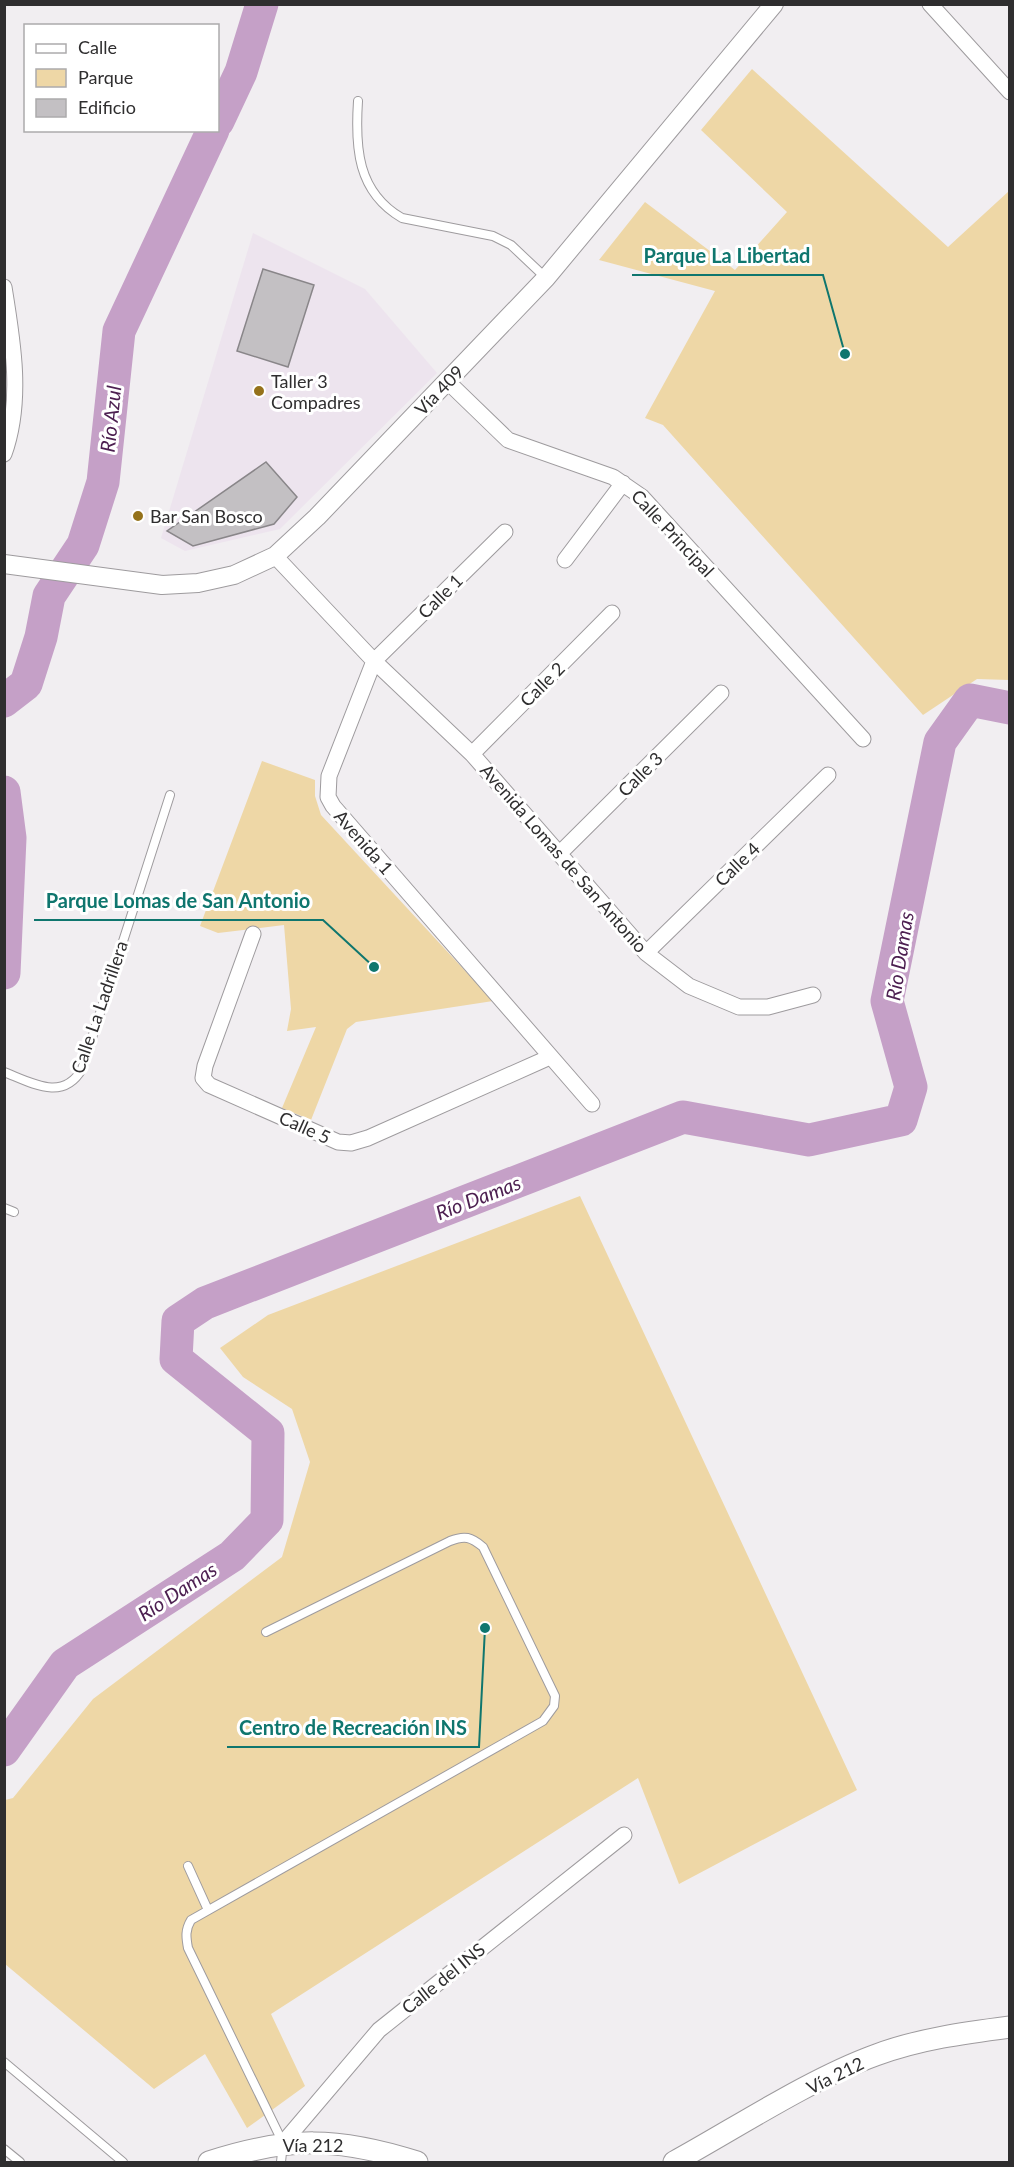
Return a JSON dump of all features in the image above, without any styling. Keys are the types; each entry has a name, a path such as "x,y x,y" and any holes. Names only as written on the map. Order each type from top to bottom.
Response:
{"main road":[{"name":"Vía 212","path":"674,2163 818,2082 875,2055 938,2037 1010,2027"},
{"name":"Vía 212","path":"209,2163 282,2153 323,2142 371,2148 417,2163"}],"street":[{"name":"Vía 409","path":"4,564 162,585 198,583 234,575 275,556 546,278 774,4"},
{"path":"930,4 1010,92"},
{"path":"4,287 15,389 14,427 4,454"},
{"name":"Calle Principal","path":"447,381 508,440 623,483 642,497 862,739"},
{"path":"565,560 623,483"},
{"name":"Calle 1","path":"374,661 505,532"},
{"path":"275,556 374,661"},
{"name":"Calle 2","path":"472,754 612,613"},
{"name":"Avenida Lomas de San Antonio","path":"374,661 472,754 646,953 689,986 739,1007 768,1007 813,995"},
{"name":"Avenida 1","path":"374,661 329,776 328,797 592,1104"},
{"name":"Calle 3","path":"559,854 722,693"},
{"name":"Calle 4","path":"646,953 828,775"},
{"name":"Calle 5","path":"253,934 205,1065 203,1078 209,1085 338,1142 351,1143 368,1138 550,1057"},
{"name":"Calle del INS","path":"282,2153 379,2030 624,1835"}],"lane":[{"path":"358,101 356,140 358,160 366,181 390,211 402,218 493,236 511,245 546,278"},
{"name":"Calle La Ladrillera","path":"4,1072 40,1087 56,1088 75,1080 82,1069 170,795"},
{"path":"4,1208 14,1212"},
{"path":"266,1632 450,1541 471,1537 483,1546 555,1696 554,1706 543,1721 191,1920 185,1935 188,1948 282,2153"},
{"path":"188,1866 208,1910"},
{"path":"4,2062 123,2163"},
{"path":"4,2149 20,2163"}],"shaded area":[{"path":"253,233 365,289 437,373 280,529 185,551 161,538"}],"green space":[{"path":"752,69 948,247 1009,191 1009,680 977,679 923,715 663,425 645,418 715,291 599,260 645,202 735,270 787,212 701,130"},
{"path":"262,761 315,780 315,796 321,815 493,1001 356,1022 347,1029 311,1120 282,1108 316,1027 287,1031 291,1009 284,925 218,933 200,926"},
{"path":"580,1196 857,1790 679,1884 638,1778 271,2014 305,2086 247,2128 205,2054 154,2089 5,1964 5,1800 13,1798 93,1699 282,1557 310,1462 292,1409 243,1377 220,1348 268,1315"}],"building":[{"path":"263,269 314,285 288,367 237,351"},
{"path":"266,462 297,497 274,524 193,546 167,531"}],"waterway":[{"name":"Río Azul","path":"219,119 241,72 262,4"},
{"name":"Río Azul","path":"4,701 26,684 41,637 49,596 83,545 103,482 119,331 212,132"},
{"name":"Río Damas","path":"4,1750 65,1664 232,1556 267,1520 268,1433 176,1359 178,1321 205,1303 683,1117 809,1140 901,1120 911,1087 887,1001 940,742 970,700 1010,708"},
{"name":"Río Azul","path":"4,792 10,838 4,973"}],"place":[{"name":"Parque La Libertad","path":"845,354"},
{"name":"Taller 3 Compadres","path":"259,391"},
{"name":"Bar San Bosco","path":"138,516"},
{"name":"Parque Lomas de San Antonio","path":"374,967"},
{"name":"Centro de Recreación INS","path":"485,1628"}]}
